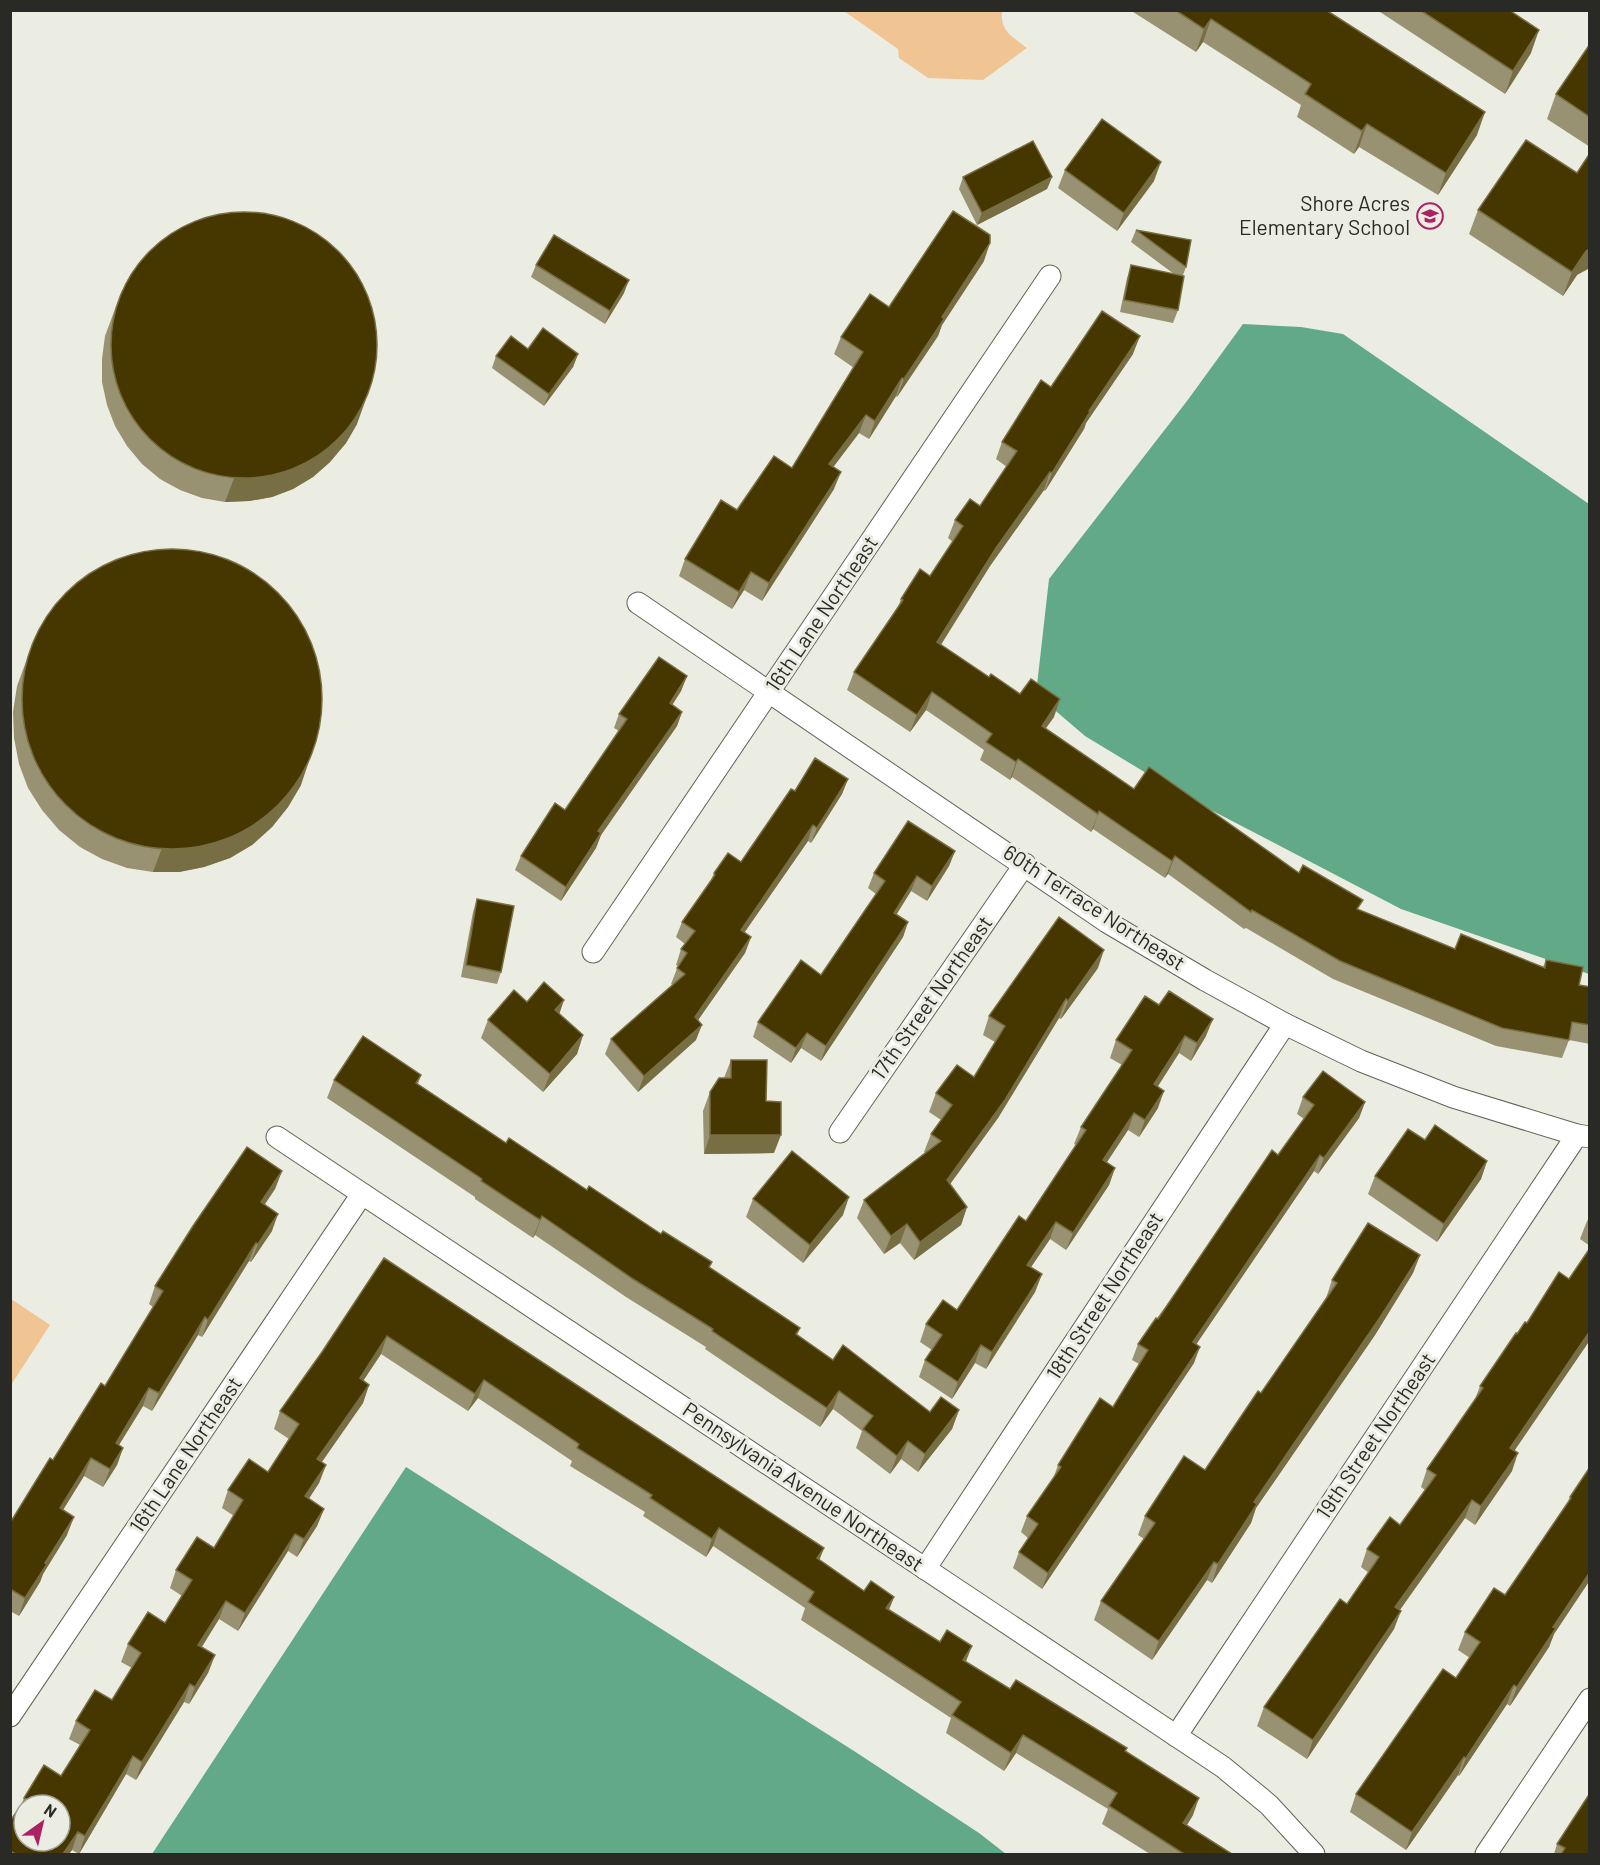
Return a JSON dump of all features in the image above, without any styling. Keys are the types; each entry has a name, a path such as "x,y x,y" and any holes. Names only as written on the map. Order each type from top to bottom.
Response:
{"street":[{"name":"16th Lane Northeast","path":"593,952 1050,276"},
{"name":"60th Terrace Northeast","path":"638,603 1025,864 1107,922 1205,980 1285,1024 1361,1061 1443,1093 1583,1136"},
{"name":"17th Street Northeast","path":"840,1132 1025,864"},
{"name":"18th Street Northeast","path":"925,1569 1285,1024"},
{"name":"19th Street Northeast","path":"1176,1736 1583,1136"},
{"name":"Pennsylvania Avenue Northeast","path":"277,1137 1223,1767 1269,1804 1314,1854"},
{"name":"16th Lane Northeast","path":"10,1716 362,1194"},
{"path":"1486,1854 1590,1699"}],"shaded area":[{"path":"844,11 1002,11 1005,29 1027,48 983,80 928,78 899,58 898,49"},
{"path":"1243,324 1301,327 1343,334 1589,504 1589,974 1401,909 1184,796 1085,736 1036,694 1049,579 1187,401"},
{"path":"11,1299 50,1325 11,1385"},
{"path":"406,1467 854,1751 979,1833 1006,1854 152,1854"}],"building":[{"path":"1175,10 1326,10 1485,112 1446,173 1367,124 1362,131 1305,94 1311,84 1211,19 1204,29"},
{"path":"1420,10 1509,10 1539,30 1513,71"},
{"path":"1590,44 1590,117 1556,94"},
{"path":"1102,119 1161,162 1124,213 1065,170"},
{"path":"1526,140 1577,173 1590,153 1590,249 1586,251 1572,272 1478,210"},
{"path":"1033,141 1052,177 982,213 963,177"},
{"path":"953,211 990,235 990,243 942,317 944,319 875,421 866,415 829,464 841,472 769,583 751,572 739,592 685,559 721,500 737,510 774,456 792,468 863,352 841,337 870,294 889,307"},
{"path":"244,212 270,214 295,222 318,234 338,251 355,271 367,294 375,319 377,345 375,371 367,396 355,419 338,439 318,456 295,468 270,476 244,478 218,476 193,468 170,456 150,439 133,419 121,396 113,371 111,345 113,319 121,294 133,271 150,251 170,234 193,222 218,214"},
{"path":"1136,230 1191,240 1186,267"},
{"path":"554,235 629,280 610,311 536,265"},
{"path":"1131,265 1184,276 1178,310 1124,300"},
{"path":"1102,311 1140,336 1089,411 1052,473 1050,472 996,548 937,642 989,677 991,674 1020,694 1031,679 1060,699 1042,726 1134,789 1149,767 1299,873 1303,865 1363,900 1357,909 1455,949 1461,934 1545,968 1546,960 1583,967 1579,985 1590,987 1590,1025 1572,1022 1569,1040 1502,1028 1340,961 1252,910 1251,912 1175,856 1172,861 1018,759 1016,762 986,742 992,734 932,692 917,715 854,672 903,600 901,599 920,569 930,576 963,526 955,520 970,499 980,506 1017,451 1002,442 1041,380 1051,387"},
{"path":"543,328 578,354 549,394 496,356 511,336 528,349"},
{"path":"172,549 201,552 229,561 255,574 278,593 297,616 310,642 319,670 322,699 319,728 310,756 297,782 278,805 255,824 229,837 201,846 172,849 143,846 115,837 89,824 66,805 47,782 34,756 25,728 22,699 25,670 34,642 47,616 66,593 89,574 115,561 143,552"},
{"path":"659,657 687,676 670,703 682,712 598,831 601,833 566,887 521,856 555,803 565,810 627,719 619,714"},
{"path":"815,758 848,779 817,828 813,825 741,930 751,937 695,1017 702,1025 644,1076 611,1039 685,974 677,968 687,953 681,949 695,931 682,922 728,853 741,862 791,789 795,791"},
{"path":"908,821 955,851 932,886 917,876 894,913 908,922 826,1046 807,1033 796,1048 758,1022 801,960 821,975 885,881 874,873"},
{"path":"477,899 514,906 501,972 466,965"},
{"path":"1059,917 1104,950 1068,1001 1066,999 1005,1100 947,1180 967,1207 920,1242 907,1224 891,1236 864,1200 941,1141 931,1134 952,1105 936,1093 957,1065 974,1077 1005,1026 989,1016"},
{"path":"544,982 564,1000 555,1010 583,1035 550,1074 488,1020 514,990 527,1002"},
{"path":"1169,991 1213,1019 1197,1043 1185,1036 1154,1084 1164,1091 1145,1120 1134,1113 1103,1160 1115,1168 1073,1233 1056,1222 1027,1265 1042,1274 992,1352 981,1345 958,1382 925,1360 942,1335 926,1324 943,1300 957,1310 1019,1216 1026,1221 1086,1130 1081,1127 1132,1050 1116,1040 1145,996 1159,1005"},
{"path":"363,1036 421,1075 416,1083 506,1143 509,1138 587,1190 589,1186 661,1234 663,1231 712,1262 709,1267 800,1328 796,1334 833,1360 843,1345 930,1412 941,1397 959,1410 925,1454 908,1441 897,1456 863,1429 873,1416 839,1391 827,1408 712,1331 713,1329 633,1279 542,1216 540,1220 481,1181 482,1179 334,1080"},
{"path":"731,1060 767,1060 766,1101 781,1102 781,1135 710,1135 710,1092 719,1078 731,1078"},
{"path":"1323,1071 1365,1102 1324,1158 1320,1155 1193,1342 1200,1347 1048,1573 1019,1552 1038,1524 1027,1516 1061,1467 1058,1465 1100,1398 1113,1407 1148,1350 1138,1344 1156,1318 1158,1319 1272,1150 1278,1155 1314,1105 1303,1097"},
{"path":"1435,1125 1487,1161 1444,1224 1375,1176 1408,1129 1425,1140"},
{"path":"247,1147 282,1171 261,1202 278,1214 258,1244 256,1243 208,1320 205,1317 159,1393 149,1388 116,1443 123,1448 110,1469 91,1458 60,1508 74,1517 25,1598 10,1589 10,1523 50,1458 53,1460 101,1383 105,1386 163,1291 155,1286"},
{"path":"792,1151 849,1197 810,1245 753,1199"},
{"path":"1368,1223 1420,1255 1254,1502 1257,1504 1218,1564 1214,1562 1159,1641 1101,1601 1155,1523 1145,1516 1184,1456 1205,1470 1258,1391 1261,1393 1337,1283 1332,1280"},
{"path":"1590,1248 1590,1331 1510,1448 1518,1453 1481,1506 1472,1500 1395,1607 1401,1611 1313,1740 1264,1707 1340,1599 1347,1604 1379,1557 1367,1549 1390,1517 1400,1525 1436,1475 1427,1469 1483,1388 1480,1386 1516,1333 1525,1322 1527,1323 1559,1272 1569,1279"},
{"path":"384,1258 824,1548 817,1558 864,1591 871,1581 894,1597 886,1608 940,1642 947,1630 972,1646 963,1660 1010,1689 1016,1680 1127,1748 1125,1751 1199,1798 1183,1823 1232,1854 1184,1854 1109,1806 1117,1793 1023,1735 1011,1753 952,1715 961,1702 808,1602 814,1592 719,1528 712,1539 650,1498 652,1495 577,1448 579,1444 484,1380 475,1394 387,1336 360,1378 369,1385 317,1459 326,1465 305,1496 324,1509 304,1539 295,1534 245,1613 226,1601 198,1645 215,1655 195,1687 190,1684 142,1762 133,1756 85,1836 78,1832 72,1841 72,1793 27,1793 44,1765 61,1776 90,1730 76,1721 95,1690 112,1700 141,1653 128,1644 148,1612 165,1623 192,1580 176,1570 197,1537 214,1548 243,1500 228,1490 249,1459 268,1472 299,1424 280,1411"},
{"path":"1590,1467 1590,1572 1517,1687 1514,1685 1466,1758 1464,1757 1412,1832 1356,1794 1443,1669 1456,1678 1480,1642 1465,1632 1494,1588 1505,1595"},
{"path":"1590,1793 1590,1854 1561,1854 1565,1848 1557,1844"},
{"path":"12,1818 12,1852 10,1851 10,1821"},
{"path":"14,1853 64,1853 63,1854"}],"place":[{"name":"Shore Acres Elementary School","path":"1430,216"}]}
